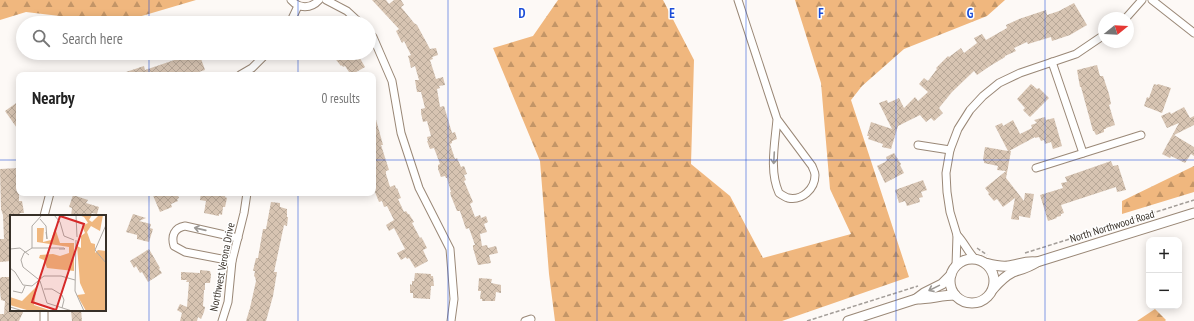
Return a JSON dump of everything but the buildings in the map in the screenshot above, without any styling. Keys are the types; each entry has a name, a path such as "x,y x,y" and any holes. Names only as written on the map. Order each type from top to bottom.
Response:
{"street":[{"path":"291,0 298,6 307,7 313,5 319,0"},
{"path":"326,0 347,11 352,16"},
{"path":"738,0 777,119 812,166 815,175 813,186 805,194 797,197 788,198 779,193 775,185 774,169 777,119"},
{"path":"1131,12 1142,0"},
{"path":"1152,0 1194,33"},
{"path":"293,16 298,6"},
{"path":"956,266 957,235 950,212 946,173 950,150 958,129 970,110 983,96 999,83 1020,73 1076,54 1098,39"},
{"path":"376,43 392,81 401,133 419,188 450,249 454,299 452,321"},
{"path":"245,72 260,60"},
{"path":"1052,62 1082,153"},
{"path":"1036,168 1141,135"},
{"path":"918,145 950,150"},
{"path":"44,215 49,196"},
{"name":"Northwest Verona Drive","path":"222,321 228,302 232,261 244,213 246,196"},
{"name":"North Northwood Road","path":"993,289 1002,279 1012,273 1028,268 1037,262 1194,213"},
{"path":"232,261 185,252 174,246 172,239 174,232 179,227 185,226 238,238"},
{"path":"951,275 950,284 955,295 963,301 973,303 983,300 993,289 994,279 991,270 984,263 972,256 963,241 957,235"},
{"path":"916,299 942,284 951,275 956,266 963,261 975,259"},
{"name":"North Northwood Road","path":"984,263 996,266 1008,266 1030,261 1037,262"},
{"path":"848,321 916,299 928,299 944,295 955,295"}],"green space":[{"path":"0,0 196,0 142,16 59,16 26,12 0,20"},
{"path":"558,0 663,0 694,60 691,164 730,196 763,258 851,234 830,189 821,83 795,0 1005,0 987,16 904,49 862,86 851,100 909,277 782,321 555,321 549,274 540,161 493,48 533,36"},
{"path":"1194,166 1194,192 1122,214 1122,201"},
{"path":"1155,309 1166,320 1165,321 1137,321"}]}
